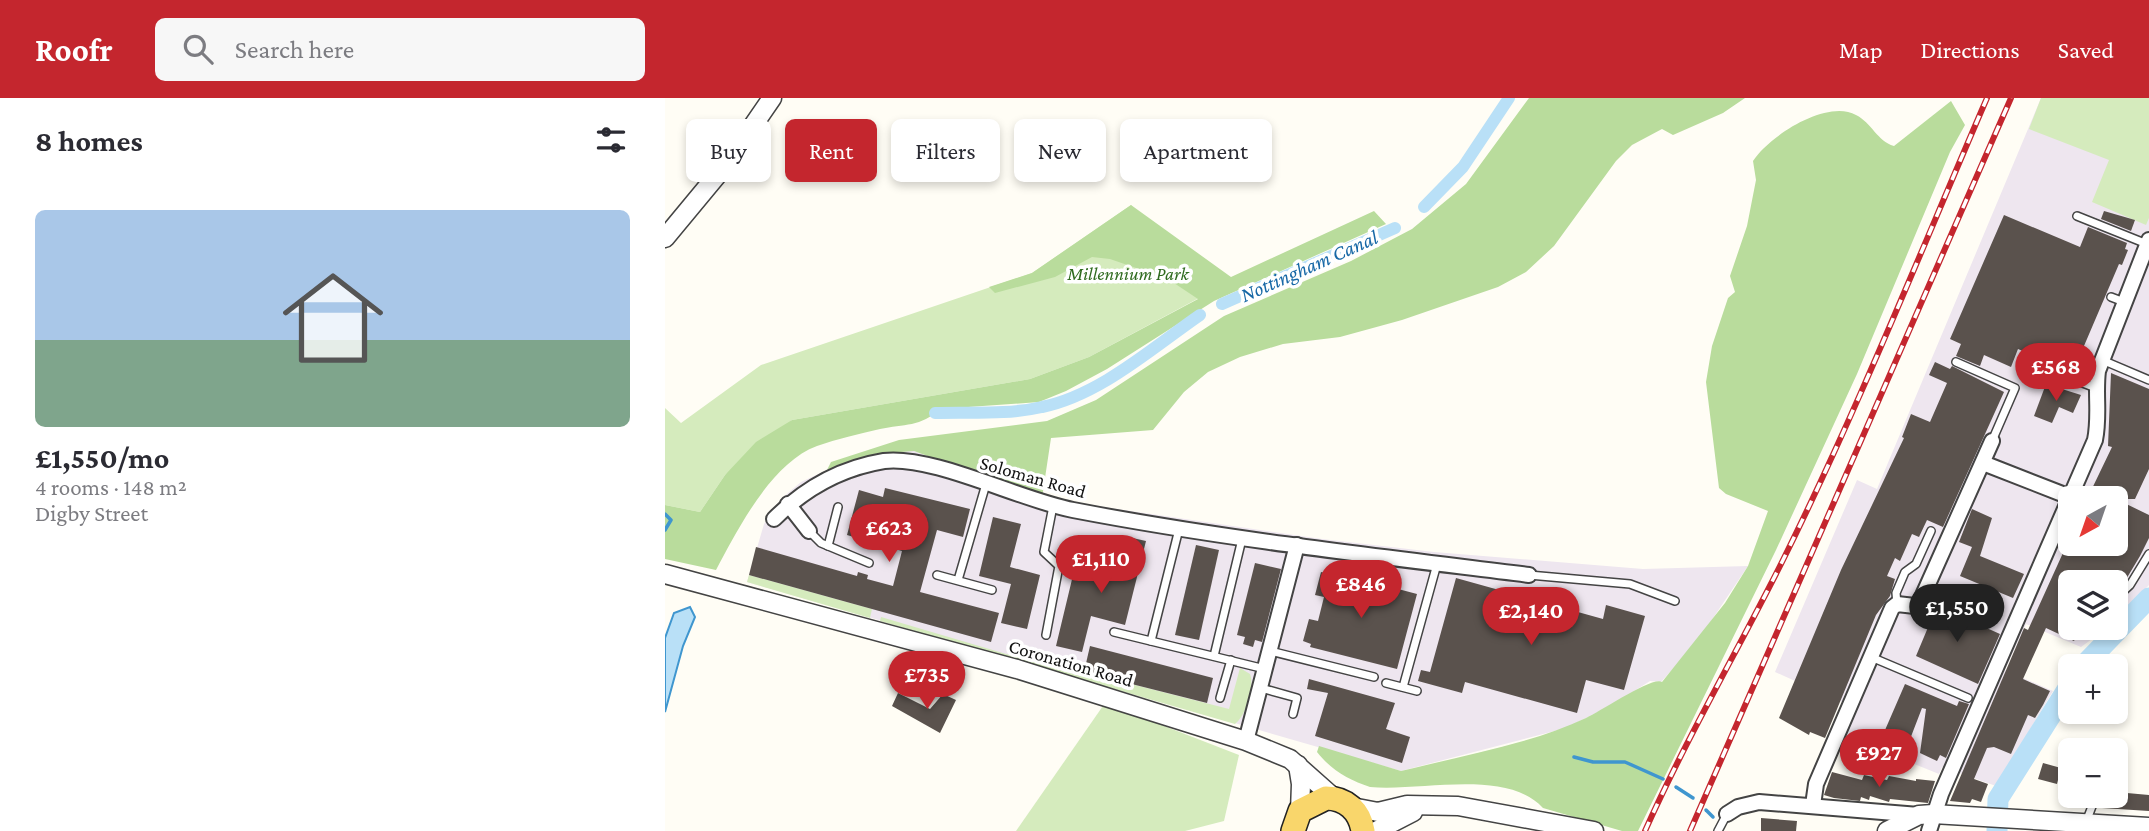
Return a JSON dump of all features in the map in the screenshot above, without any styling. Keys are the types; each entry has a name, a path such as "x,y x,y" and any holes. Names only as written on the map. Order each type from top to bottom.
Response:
{"main road":[{"path":"1293,825 1319,799 1343,802 1362,822 1363,831"}],"street":[{"path":"665,238 729,162 772,98"},
{"path":"2074,486 2098,424 2096,388 2118,299 2148,242"},
{"path":"1813,805 1816,784 1892,608 1898,604 1918,605 1992,441"},
{"name":"Soloman Road","path":"774,519 815,484 885,461 931,466 1053,506 1179,529 1529,575"},
{"path":"1983,463 2014,472 2058,492"},
{"path":"788,505 809,531"},
{"path":"1927,820 2031,569 2058,519"},
{"path":"1246,740 1297,545"},
{"name":"Coronation Road","path":"665,574 1017,669 1246,740 1280,753 1343,802"},
{"path":"1293,825 1298,765"},
{"path":"1343,802 1378,812 1407,805 1458,806 1594,831"},
{"path":"1733,807 1759,802 1813,805 1927,820"},
{"path":"1376,831 1430,805"},
{"path":"1891,829 1927,820 1980,816 2149,827"}],"lane":[{"path":"2077,216 2148,242"},
{"path":"2101,360 2149,380"},
{"path":"1956,362 2015,388 1992,441"},
{"path":"2073,379 2096,388"},
{"path":"958,580 986,484"},
{"path":"1046,635 1059,566 1044,552 1053,506"},
{"path":"828,546 838,507"},
{"path":"1151,641 1179,529"},
{"path":"809,531 828,546 870,563"},
{"path":"1898,604 1896,593 1905,572 1916,564 1931,531"},
{"path":"1214,656 1242,539"},
{"path":"1923,550 1941,557"},
{"path":"2128,588 2149,554"},
{"path":"1403,687 1437,563"},
{"path":"937,575 992,590"},
{"path":"1529,575 1630,584 1675,601"},
{"path":"1114,632 1266,669"},
{"path":"1271,651 1374,677"},
{"path":"1871,657 1968,698"},
{"path":"1220,698 1231,660"},
{"path":"1386,683 1417,691"},
{"path":"1261,688 1297,698 1293,714"},
{"path":"1718,831 1733,807"},
{"path":"2085,822 2091,808"}],"shaded area":[{"path":"2041,98 2149,98 2149,585 2128,607 2128,570 2058,570 2058,637 2026,624 2005,670 2053,691 1996,786 1942,767 1939,774 1892,755 1889,761 1874,755 1871,761 1826,747 1844,703 1775,672 1857,480 1877,489"},
{"path":"899,450 914,451 1042,498 1322,539 1434,552 1643,569 1748,566 1697,642 1661,682 1650,681 1614,704 1566,728 1401,771 747,582 764,524 782,498 801,482 827,470 875,454"},
{"path":"2064,640 2091,640 2081,647"}],"green space":[{"path":"1529,98 1745,98 1723,113 1673,135 1662,129 1632,145 1616,161 1554,246 1526,272 1498,287 1402,320 1340,337 1283,344 1240,357 1208,372 1184,392 1153,430 1051,438 1042,498 914,451 875,454 827,470 831,462 899,440 1047,421 1096,400 1224,316 1351,261 1412,229 1466,184"},
{"path":"2041,98 2149,98 2149,218 2146,225 2092,202 2109,160 2029,129"},
{"path":"1951,101 1965,125 1950,152 1857,374 1776,550 1638,831 1622,831 1543,808 1527,796 1485,785 1370,787 1348,778 1328,764 1317,752 1319,746 1401,771 1479,753 1566,727 1637,689 1662,682 1725,603 1748,566 1768,511 1726,494 1719,488 1706,382 1712,346 1728,298 1735,292 1730,276 1747,226 1756,180 1753,161 1785,131 1815,116 1830,112 1844,111 1856,115 1883,140 1894,146"},
{"name":"Millennium Park","path":"1131,205 1199,298 1089,357 1030,379 792,420 725,475 700,512 665,505 665,408 681,423 761,365 1032,273"},
{"path":"1131,205 1231,277 1374,211 1386,224 1214,301 1107,369 1039,402 940,409 919,422 880,429 817,446 785,467 757,499 716,570 665,559 665,505 700,512 725,475 756,442 792,420 1030,379 1089,357 1198,299 1168,279 1110,259 1092,257 1055,277 995,293 989,287 1032,273"},
{"path":"749,575 872,609 870,618 747,582"},
{"path":"881,617 1080,676 1084,672 1229,709 1240,668 1250,674 1250,693 1246,708 1235,724 880,621"},
{"path":"1105,703 1239,755 1224,821 1185,831 1016,831"}],"water":[{"path":"690,607 695,617 683,646 665,712 665,638 674,613"}],"building":[{"path":"2104,211 2135,220 2131,231 2101,219"},
{"path":"2004,215 2080,247 2088,227 2127,243 2125,249 2128,250 2122,265 2119,264 2075,367 2057,359 2054,365 2018,349 2011,367 1984,355 1980,366 1956,356 1961,344 1950,339"},
{"path":"1935,362 1950,369 1952,366 2004,392 1943,527 1927,520 1919,537 1912,534 1900,561 1895,558 1887,576 1895,579 1890,596 1876,615 1825,738 1810,732 1809,735 1779,718 1841,570 1904,438 1902,437 1911,414 1930,422 1947,383 1929,375"},
{"path":"2111,373 2149,389 2149,469 2135,499 2128,499 2128,486 2093,486 2112,447 2108,446"},
{"path":"2046,384 2081,395 2073,413 2059,407 2052,423 2034,416"},
{"path":"885,488 970,509 963,537 937,530 920,592 999,613 991,642 749,575 756,547 857,576 858,572 868,575 867,579 893,586 902,551 847,535 859,490 883,497"},
{"path":"2128,505 2149,515 2149,538 2128,576 2128,570 2058,570 2058,634 2046,628 2023,679 2050,691 2035,718 2028,715 2011,754 1994,747 1987,748 1974,779 1988,784 1981,802 1972,799 1970,803 1950,801 2024,628 2028,630 2062,556 2128,556"},
{"path":"1972,509 1992,518 1980,556 2024,574 2013,598 1960,576 1972,547 1959,542"},
{"path":"993,517 1021,524 1010,567 1040,575 1027,629 1001,623 1011,584 979,576"},
{"path":"1119,535 1146,541 1125,625 1091,616 1082,652 1056,646 1074,571 1108,579"},
{"path":"1196,545 1219,550 1199,640 1175,635"},
{"path":"1255,563 1281,569 1262,642 1255,640 1253,647 1243,644 1245,637 1237,635"},
{"path":"1330,571 1417,594 1397,669 1310,647 1311,644 1303,641 1309,619 1318,621 1324,597 1315,595 1321,572 1329,574"},
{"path":"1456,578 1603,619 1606,605 1645,616 1624,690 1586,680 1577,713 1465,682 1462,693 1418,681 1421,670 1430,672"},
{"path":"1933,604 2000,634 1978,684 1916,656 1929,625 1925,623"},
{"path":"1090,646 1213,678 1207,703 1084,672"},
{"path":"1309,679 1395,703 1386,729 1410,737 1402,763 1315,736 1328,693 1307,689"},
{"path":"1905,684 1957,706 1959,701 1969,704 1946,758 1940,755 1937,761 1920,753 1926,709 1922,708 1907,747 1882,737"},
{"path":"898,693 930,709 943,694 956,700 940,733 892,706"},
{"path":"2043,763 2058,767 2057,784 2038,779"},
{"path":"1832,772 1862,780 1864,775 1887,780 1889,776 1935,781 1928,803 1890,799 1889,802 1870,796 1869,800 1861,797 1860,801 1824,795"},
{"path":"2128,793 2149,795 2149,811 2102,808 2128,808"},
{"path":"1761,818 1797,821 1796,831 1761,831"}],"waterway":[{"name":"Nottingham Canal","path":"1424,207 1463,167 1509,98"},
{"name":"Nottingham Canal","path":"1222,304 1395,228"},
{"name":"Nottingham Canal","path":"935,413 1016,411 1063,401 1125,369 1200,315"},
{"path":"665,514 671,520 665,530"},
{"path":"2095,654 2149,598"},
{"path":"1997,831 1998,799 2058,704"},
{"path":"1574,757 1593,762 1625,762 1663,779"},
{"path":"1676,787 1693,798"},
{"path":"1706,810 1713,817"}],"railway":[{"path":"1645,831 1677,763 1810,505 1987,98"},
{"path":"1690,831 2011,98"}]}
